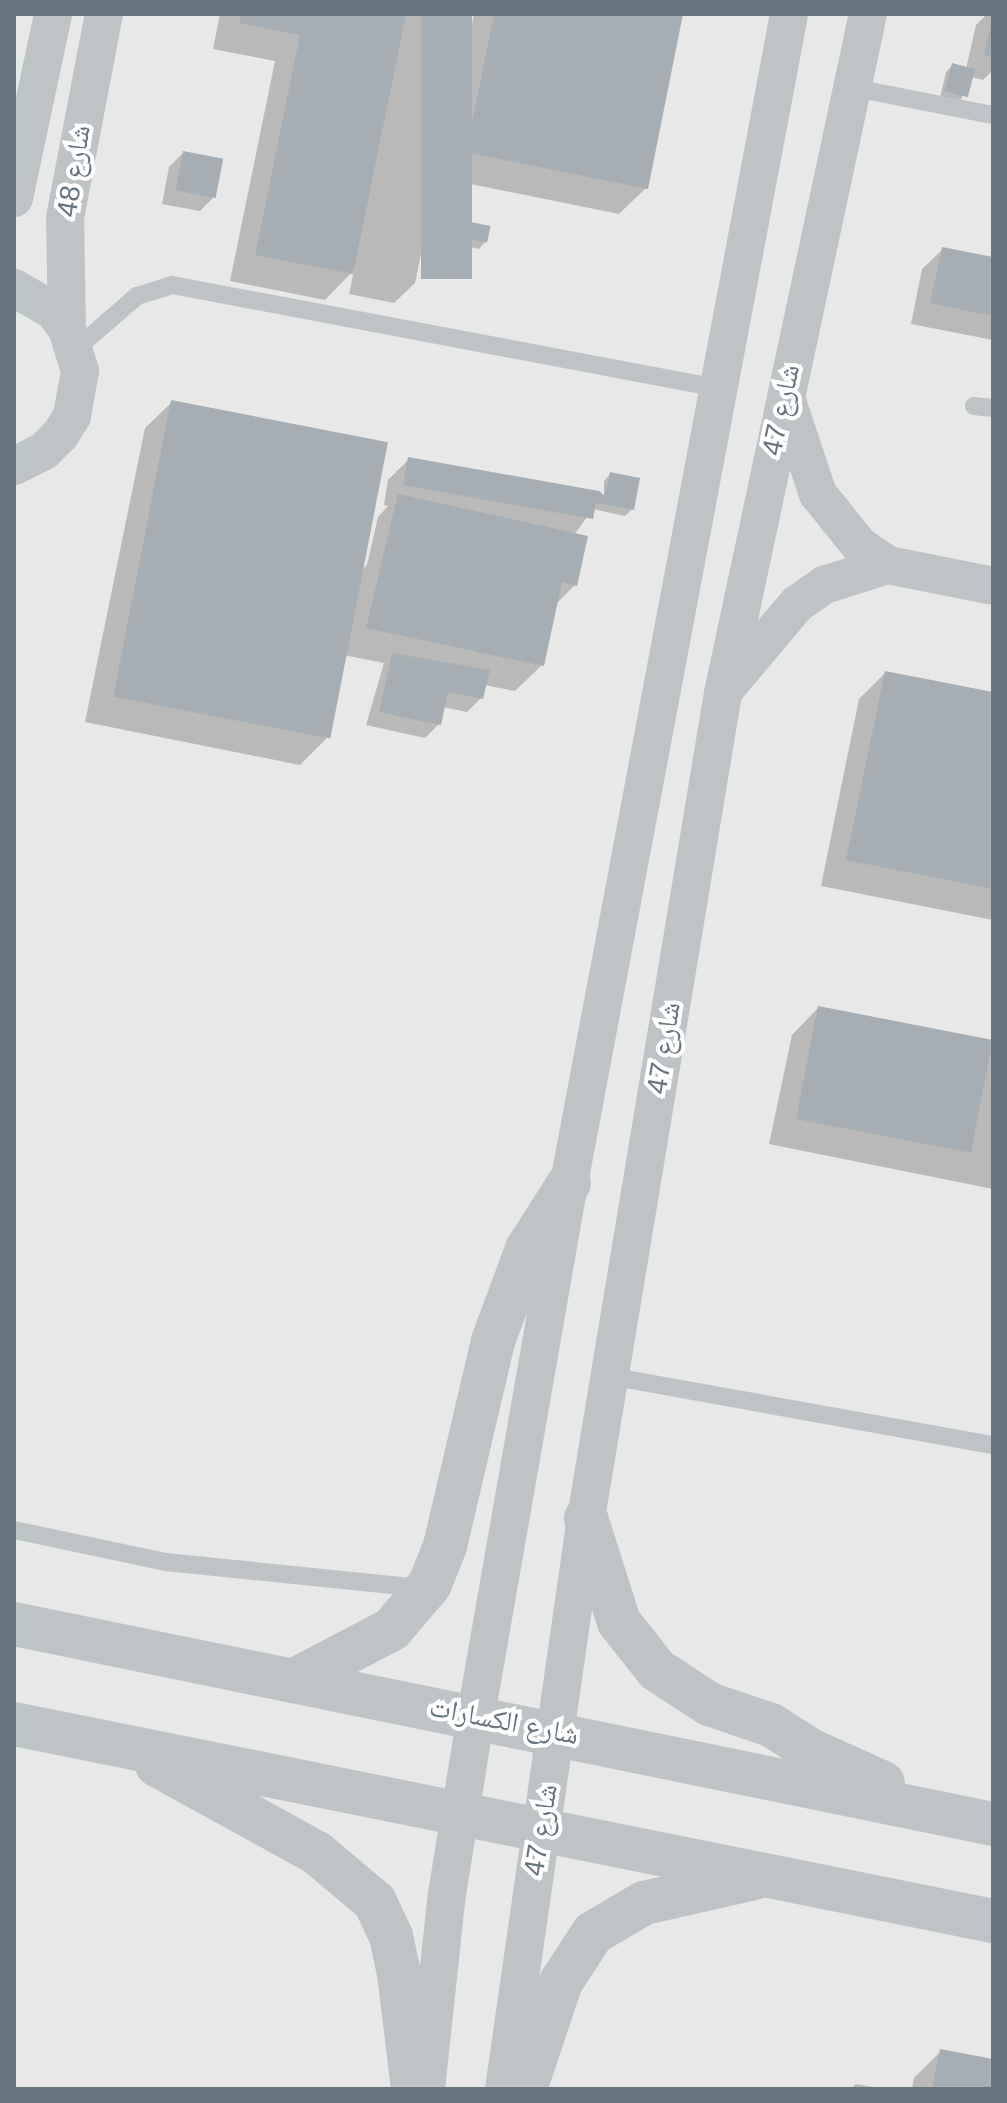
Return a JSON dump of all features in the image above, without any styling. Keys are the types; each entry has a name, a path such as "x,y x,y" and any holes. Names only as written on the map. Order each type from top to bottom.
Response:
{"street":[{"name":"شارع 48","path":"14,198 53,14"},
{"name":"شارع 48","path":"14,466 44,451 72,416 80,371 72,339 65,218 104,14"},
{"path":"426,2089 476,1715 569,1183 789,14"},
{"name":"شارع 47","path":"504,2089 586,1518 723,693 784,391 854,88 868,14"},
{"path":"14,288 54,311 72,339"},
{"path":"784,391 818,494 836,522 888,565 993,586"},
{"path":"723,693 797,604 824,585 888,565"},
{"path":"293,1681 392,1629 427,1588 445,1546 493,1341 527,1249 569,1183"},
{"path":"586,1518 619,1622 657,1670 709,1704 771,1725 810,1750 976,1820"},
{"name":"شارع الكسارات","path":"14,1624 555,1731 976,1820"},
{"path":"14,1724 993,1921"},
{"path":"124,1746 317,1853 375,1902 391,1936 399,1973 413,2089"},
{"path":"525,2089 561,1982 593,1933 644,1903 760,1876"}],"lane":[{"path":"854,88 993,115"},
{"path":"72,339 137,296 172,285 718,388"},
{"path":"609,1376 993,1445"},
{"path":"14,1530 166,1562 427,1588"}],"shaded area":[{"path":"14,14 993,14 993,2089 14,2089"}],"building":[{"path":"241,14 406,14 353,274 255,255 300,35 239,23"},
{"path":"421,14 472,14 472,279 421,279"},
{"path":"494,14 683,14 648,189 466,152"},
{"path":"993,20 993,57 984,55"},
{"path":"952,63 975,69 968,97 944,91"},
{"path":"183,151 223,159 216,198 175,190"},
{"path":"460,220 490,226 487,243 457,237"},
{"path":"942,247 993,257 993,316 930,303"},
{"path":"171,400 388,442 330,739 113,696"},
{"path":"408,457 599,491 605,496 610,472 640,478 634,510 596,503 593,519 403,485"},
{"path":"398,494 588,536 577,586 562,582 544,666 366,628"},
{"path":"392,653 490,670 483,699 448,692 441,725 379,712"},
{"path":"885,671 993,692 993,889 846,860"},
{"path":"818,1006 993,1040 971,1153 796,1119"},
{"path":"940,2049 993,2059 993,2089 932,2089"}]}
